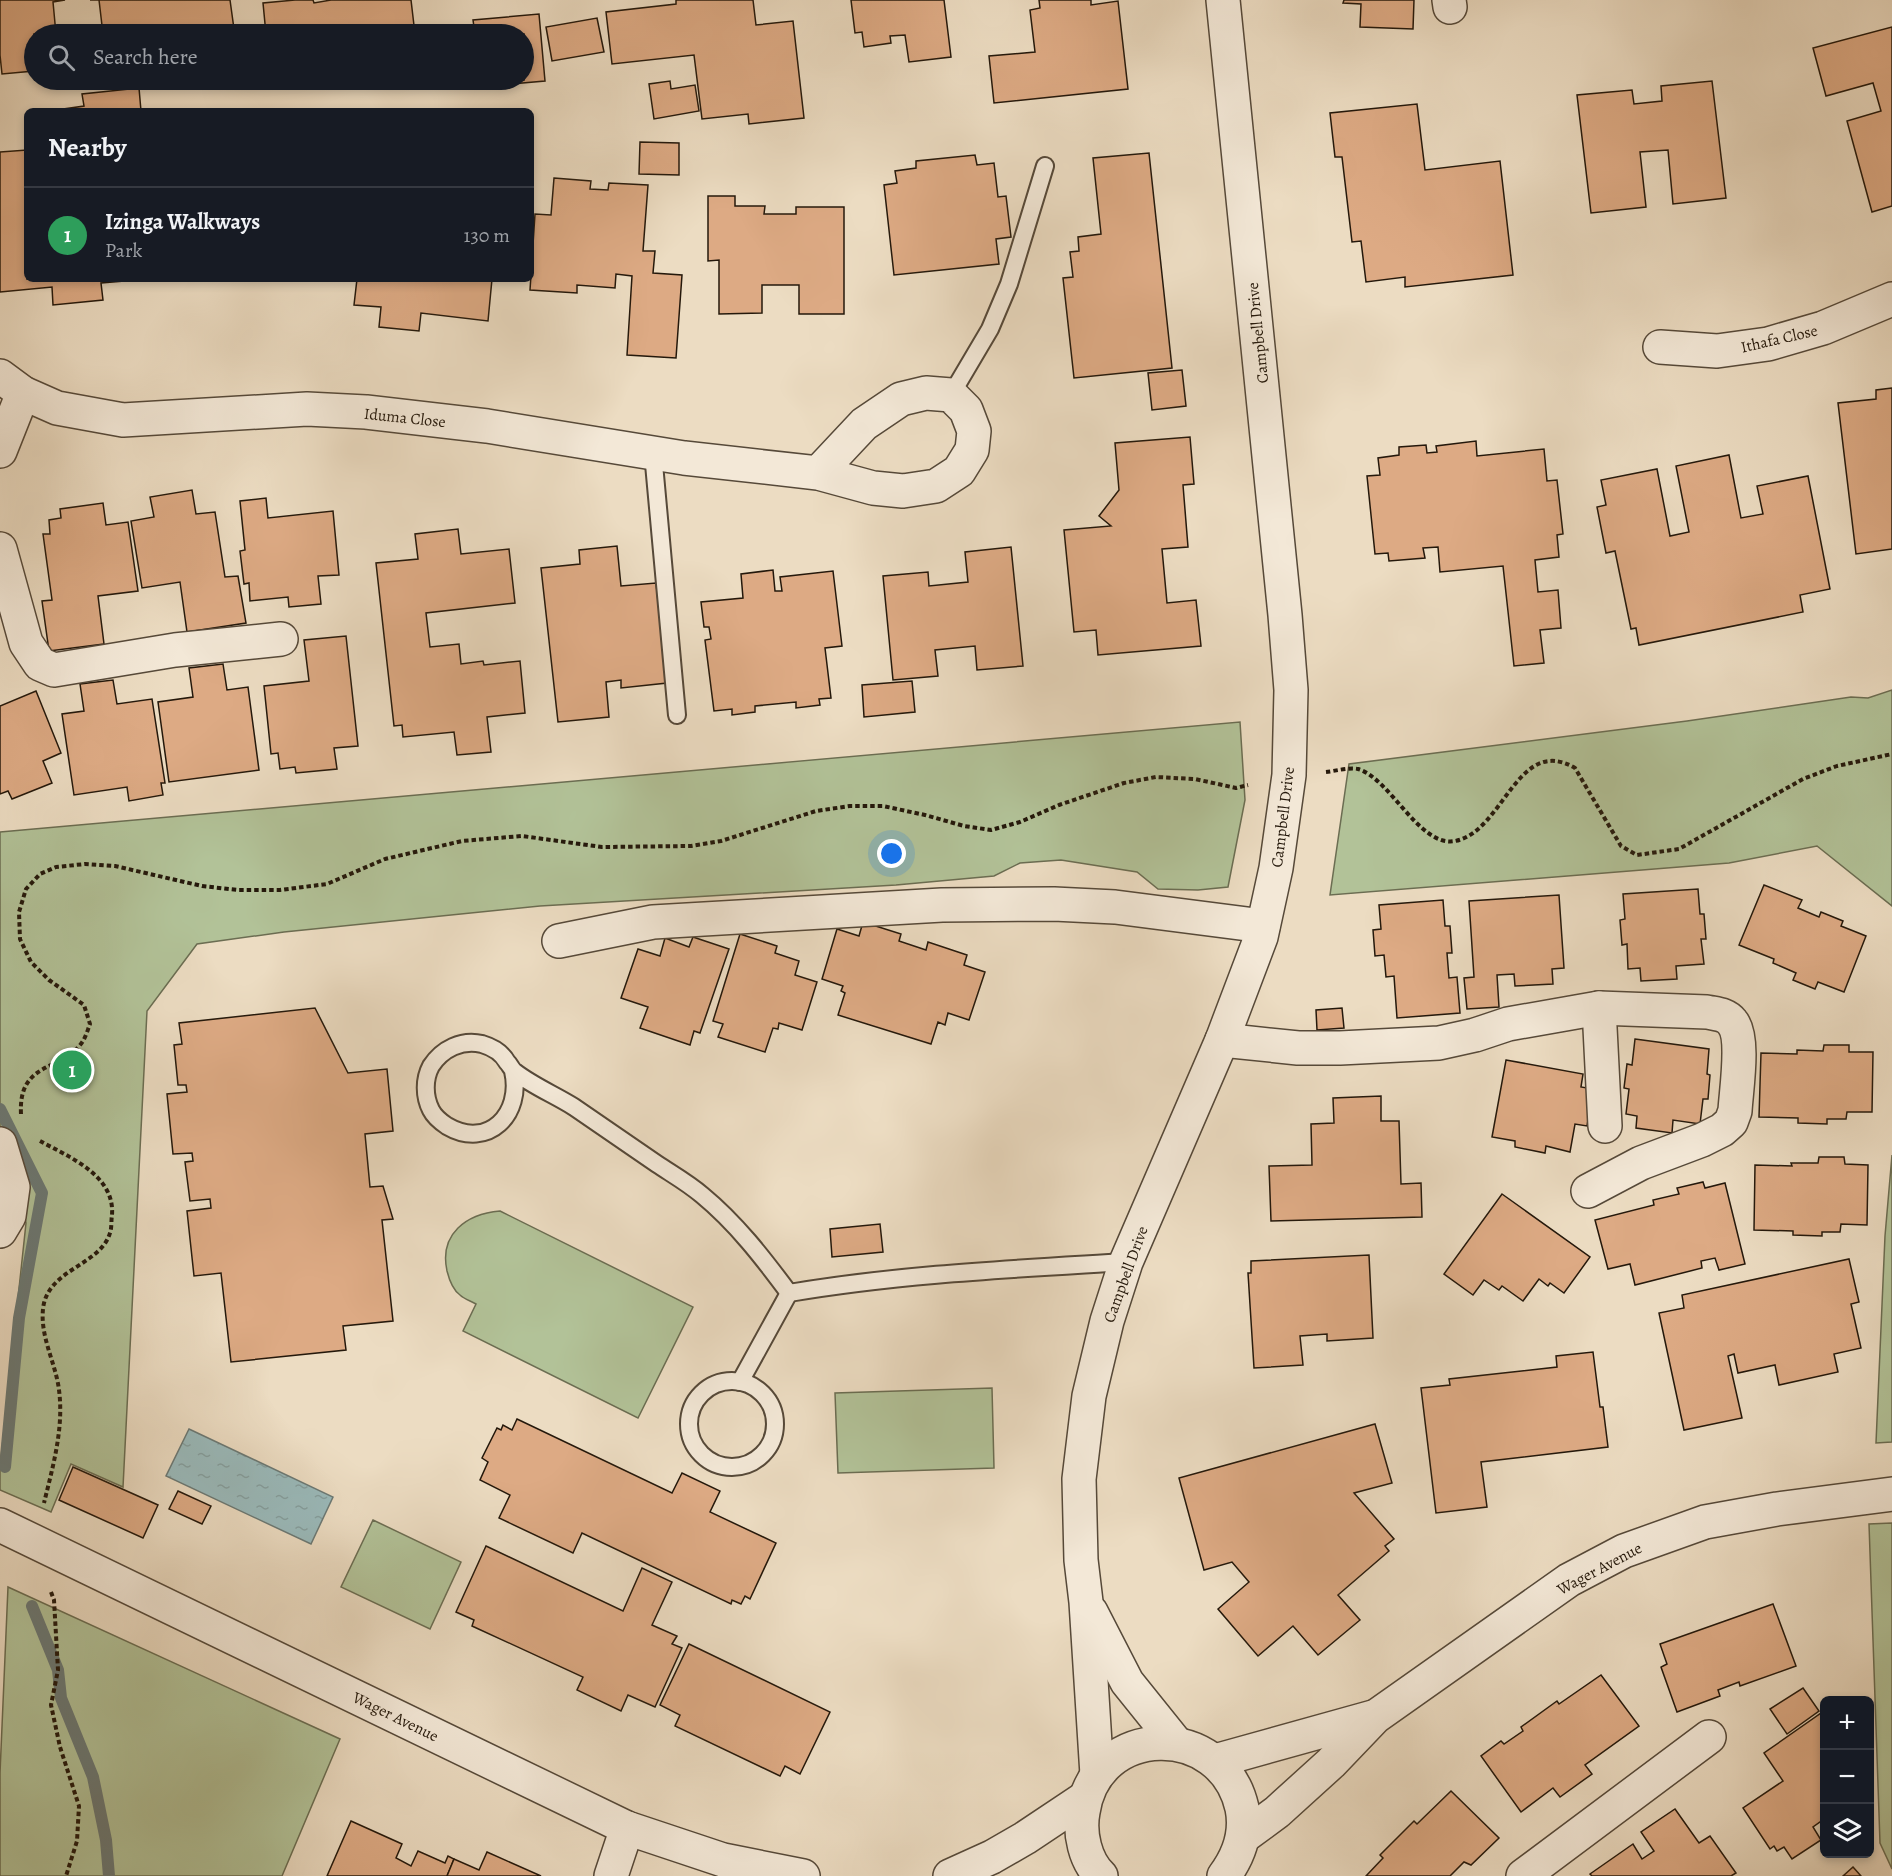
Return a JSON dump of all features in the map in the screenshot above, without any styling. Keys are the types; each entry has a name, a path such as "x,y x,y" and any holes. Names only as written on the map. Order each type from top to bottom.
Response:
{"street":[{"name":"Campbell Drive","path":"1101,1876 1085,1849 1081,1823 1091,1786 1086,1602 1081,1560 1078,1479 1089,1396 1107,1321 1126,1262 1222,1040 1257,948 1276,868 1289,775 1291,690 1285,615 1224,0"},
{"name":"Ithafa Close","path":"1660,347 1717,351 1768,344 1823,328 1892,299"},
{"name":"Iduma Close","path":"11,384 57,408 123,420 297,410 366,412 487,426 684,458 818,473 883,489 903,491 936,486 959,471 972,450 974,431 966,410 951,395"},
{"path":"0,451 11,384"},
{"path":"818,473 864,424 901,399 926,393 951,395"},
{"path":"0,549 26,643 40,664 54,670 175,650 281,639"},
{"path":"559,941 653,922 942,905 1115,906 1263,926"},
{"path":"1599,1008 1605,1126"},
{"path":"1222,1040 1298,1048 1340,1048 1439,1043 1475,1035 1508,1024 1599,1008 1707,1012 1724,1015 1733,1023 1738,1036 1735,1111 1731,1122 1722,1130 1641,1163 1588,1191"},
{"path":"0,1144 13,1187 9,1216 0,1231"},
{"name":"Wager Avenue","path":"1375,1717 1569,1580 1624,1551 1705,1522 1777,1509 1892,1494"},
{"name":"Wager Avenue","path":"0,1525 627,1828 723,1860 803,1876"},
{"path":"1086,1602 1127,1682 1176,1743"},
{"path":"1215,1761 1375,1717"},
{"path":"1234,1863 1277,1812 1331,1763 1375,1717"},
{"path":"1523,1876 1709,1737"},
{"path":"950,1876 992,1857 1025,1838 1091,1786 1112,1759 1132,1748 1154,1743 1176,1743 1197,1750 1215,1761 1229,1777 1239,1795 1244,1816 1234,1863"},
{"path":"611,1876 627,1828"}],"lane":[{"path":"951,395 990,329 1010,284 1045,166"},
{"path":"653,453 677,715"},
{"path":"513,1071 516,1086 514,1101 508,1114 498,1125 484,1131 470,1133 454,1130 432,1112 426,1097 426,1082 430,1068 438,1056 451,1047 465,1043 480,1043 494,1049 506,1059 513,1071 571,1106 701,1194 755,1247 789,1293"},
{"path":"789,1293 845,1284 939,1274 1126,1262"},
{"path":"740,1382 789,1293"},
{"path":"724,1381 740,1382 754,1388 766,1399 773,1413 775,1429 770,1444 760,1456 747,1465 731,1467 716,1464 702,1456 693,1443 689,1427 690,1411 698,1397 709,1387 724,1381"}],"path":[{"path":"24,1122 20,1097 28,1082 44,1068 64,1058 83,1042 90,1024 84,1005 49,980 31,962 20,939 19,912 26,889 40,874 56,867 85,864 105,865 202,886 238,890 280,890 327,884 384,859 462,841 522,836 602,847 691,846 722,841 816,811 850,806 883,806 964,826 991,830 1020,822 1059,805 1135,781 1156,777 1195,778 1236,788 1289,775 1358,769 1374,779 1427,832 1441,842 1456,841 1482,827 1532,766 1550,760 1564,762 1575,768 1621,846 1637,855 1678,849 1803,778 1837,766 1892,754"},
{"path":"33,1135 39,1141 81,1163 98,1178 113,1202 110,1233 100,1249 59,1279 42,1309 44,1328 59,1389 60,1427 53,1466 33,1540 54,1600 58,1670 51,1705 60,1747 79,1806 77,1841 66,1876"}],"green space":[{"path":"1892,690 1892,906 1817,846 1729,863 1330,895 1349,764 1687,721 1851,697 1868,698"},
{"path":"1240,722 1245,800 1228,887 1198,890 1158,889 1137,872 1061,860 1020,863 994,876 896,885 540,906 284,932 197,944 147,1011 123,1487 71,1464 51,1512 0,1490 0,1467 26,1223 15,1167 0,1129 0,832"},
{"path":"1892,1155 1892,1442 1876,1443 1885,1236"},
{"path":"500,1211 693,1307 638,1418 463,1331 476,1304 462,1296 452,1284 447,1271 447,1246 458,1228 466,1222 476,1216"},
{"path":"992,1388 994,1468 838,1473 835,1393"},
{"path":"373,1520 461,1562 430,1629 341,1587"},
{"path":"1892,1523 1892,1869 1880,1843 1869,1524"},
{"path":"8,1587 340,1739 282,1876 0,1876 0,1773"}],"water":[{"path":"189,1429 333,1497 311,1544 166,1476"}],"building":[{"path":"0,0 65,0 53,2 55,24 24,24 24,72 2,74"},
{"path":"99,0 230,0 233,24 102,24"},
{"path":"295,0 313,0 314,3 331,0 411,0 414,24 265,24 263,3"},
{"path":"676,0 753,0 756,25 793,21 804,118 749,124 748,114 702,119 694,55 612,64 606,12 676,4"},
{"path":"851,0 944,0 951,57 909,62 905,35 890,36 891,43 864,47 862,32 855,33"},
{"path":"1039,0 1091,0 1091,5 1118,1 1128,89 994,103 989,56 1035,52 1030,10 1040,8"},
{"path":"1344,0 1414,0 1413,29 1360,27 1361,4 1343,3"},
{"path":"539,14 545,81 534,82 534,24 474,24 473,20"},
{"path":"597,18 604,52 552,61 546,27"},
{"path":"1892,27 1892,206 1872,212 1847,121 1881,111 1873,83 1826,96 1813,48"},
{"path":"670,81 671,89 695,85 699,111 654,119 649,84"},
{"path":"1712,81 1726,198 1673,204 1668,150 1640,152 1646,207 1591,213 1577,95 1632,90 1634,104 1662,101 1661,86"},
{"path":"139,90 141,108 70,108 84,106 82,94"},
{"path":"1417,104 1425,170 1500,161 1513,275 1405,287 1405,277 1366,282 1361,241 1352,242 1342,157 1335,157 1330,113"},
{"path":"640,142 679,143 679,175 639,174"},
{"path":"24,150 24,282 112,282 101,283 103,300 53,305 52,287 0,292 0,152"},
{"path":"1149,153 1172,368 1074,378 1063,278 1073,277 1070,252 1079,251 1078,237 1101,234 1093,158"},
{"path":"975,155 977,165 994,163 998,197 1006,196 1011,237 996,239 999,264 894,275 884,185 897,183 895,171 916,168 916,161"},
{"path":"554,178 591,181 590,189 608,190 609,183 648,185 643,251 655,251 653,273 682,275 676,358 627,355 632,276 616,274 615,288 577,285 577,293 530,290 531,282 534,282 535,214 551,215"},
{"path":"708,196 735,196 735,206 765,206 764,214 796,214 796,207 844,207 844,314 799,314 799,285 762,285 762,313 719,314 719,260 708,261"},
{"path":"357,282 492,282 488,321 421,313 419,331 379,327 381,307 354,305"},
{"path":"1182,370 1186,406 1152,410 1148,373"},
{"path":"1892,388 1892,549 1856,554 1838,403 1876,399 1876,390"},
{"path":"1190,437 1194,484 1183,485 1188,547 1162,549 1167,603 1196,600 1201,646 1098,655 1096,630 1074,632 1064,530 1111,526 1099,516 1119,490 1115,443"},
{"path":"1476,441 1477,456 1544,449 1547,481 1557,480 1563,534 1557,535 1559,557 1535,560 1538,592 1558,590 1561,628 1540,630 1544,663 1514,666 1503,566 1440,572 1438,547 1423,548 1425,558 1389,561 1388,553 1375,554 1367,476 1380,475 1378,458 1399,455 1399,447 1426,445 1427,453 1437,452 1436,446"},
{"path":"1729,455 1741,518 1763,514 1757,486 1808,476 1830,589 1800,595 1803,612 1639,645 1636,628 1631,629 1615,551 1606,553 1597,507 1606,505 1601,480 1657,469 1670,536 1689,532 1676,466"},
{"path":"192,490 196,514 215,512 225,577 238,576 246,623 187,632 180,582 142,588 131,521 154,517 150,497"},
{"path":"266,498 268,518 333,511 339,575 318,576 321,604 289,607 288,597 250,601 249,583 244,584 240,551 245,550 240,501"},
{"path":"103,503 106,525 128,522 138,591 98,596 104,644 49,651 42,601 52,600 43,534 50,534 49,520 61,518 60,509"},
{"path":"458,529 461,554 509,549 515,603 426,613 430,647 459,644 461,664 483,661 484,665 520,661 525,713 487,717 491,752 457,755 454,732 403,737 402,725 394,726 376,563 418,559 415,534"},
{"path":"617,546 621,586 656,583 667,683 621,688 621,680 606,682 609,717 558,722 541,568 580,564 579,550"},
{"path":"1011,547 1023,666 977,670 975,646 935,650 938,676 893,680 883,576 928,572 929,586 968,582 965,552"},
{"path":"773,570 775,591 782,591 780,577 833,571 842,646 825,648 831,698 819,699 820,705 796,708 796,702 755,706 755,712 732,715 732,709 714,711 705,640 711,639 709,627 704,627 701,602 743,598 741,574"},
{"path":"346,636 358,746 334,748 337,769 296,773 295,767 280,769 278,753 271,754 264,686 309,681 304,640"},
{"path":"223,664 227,690 248,687 259,770 169,782 158,702 193,697 189,668"},
{"path":"113,680 117,704 152,699 165,783 161,783 163,795 129,801 127,787 74,795 62,714 84,711 80,684"},
{"path":"912,681 915,712 864,717 862,685"},
{"path":"36,691 61,753 43,761 52,783 12,799 8,791 0,794 0,706"},
{"path":"1764,885 1802,900 1798,908 1819,917 1821,912 1843,921 1841,926 1866,936 1844,992 1818,982 1815,989 1793,980 1796,973 1773,963 1774,959 1739,945"},
{"path":"1698,889 1700,914 1704,914 1706,939 1701,939 1704,964 1676,966 1677,979 1641,981 1640,968 1628,969 1627,944 1622,945 1620,920 1625,919 1623,894"},
{"path":"1559,895 1564,968 1552,969 1553,984 1515,986 1514,974 1497,975 1499,1007 1467,1009 1464,978 1474,977 1469,901"},
{"path":"1443,900 1445,926 1450,926 1452,953 1447,953 1449,978 1457,977 1460,1013 1397,1018 1394,976 1386,977 1384,955 1375,956 1373,930 1381,929 1379,905"},
{"path":"863,922 901,934 899,941 926,950 928,942 967,955 964,965 985,972 969,1020 948,1013 945,1025 938,1022 931,1044 838,1015 845,993 841,991 843,986 822,979 837,929 859,936"},
{"path":"740,934 777,946 775,953 799,961 795,975 817,982 802,1030 779,1023 778,1029 773,1028 765,1052 718,1037 723,1024 713,1021"},
{"path":"693,937 729,949 700,1033 694,1031 690,1045 640,1028 648,1007 621,998 638,949 660,956 665,938 689,947"},
{"path":"315,1008 348,1073 387,1069 393,1131 365,1134 370,1187 383,1186 393,1219 382,1220 393,1321 343,1326 346,1350 231,1362 221,1273 194,1276 187,1211 211,1208 210,1199 190,1201 185,1162 193,1161 192,1153 173,1154 167,1094 187,1092 186,1085 178,1085 174,1045 182,1044 179,1023"},
{"path":"1342,1008 1344,1028 1317,1030 1316,1010"},
{"path":"1635,1039 1709,1049 1708,1099 1703,1099 1700,1124 1673,1120 1672,1133 1636,1128 1637,1116 1626,1114 1629,1089 1624,1088 1627,1064 1632,1065"},
{"path":"1824,1045 1849,1045 1849,1052 1873,1052 1872,1112 1847,1112 1846,1119 1827,1119 1827,1124 1798,1123 1798,1118 1759,1117 1761,1053 1797,1054 1797,1050 1823,1051"},
{"path":"1506,1060 1583,1074 1581,1087 1593,1089 1587,1126 1575,1124 1570,1152 1546,1146 1545,1153 1515,1147 1515,1141 1492,1137"},
{"path":"1381,1096 1381,1121 1399,1121 1401,1184 1421,1183 1422,1217 1271,1221 1269,1166 1312,1165 1311,1124 1334,1123 1333,1098"},
{"path":"1819,1157 1844,1157 1845,1164 1868,1165 1867,1225 1841,1224 1840,1232 1822,1232 1822,1236 1793,1235 1793,1231 1754,1230 1755,1165 1792,1166 1791,1163 1818,1163"},
{"path":"1703,1182 1705,1188 1725,1183 1745,1264 1719,1270 1715,1258 1701,1261 1702,1268 1635,1285 1630,1264 1608,1269 1595,1220 1654,1205 1653,1200 1679,1194 1677,1188"},
{"path":"1502,1194 1590,1257 1564,1293 1550,1283 1548,1286 1539,1279 1523,1301 1502,1286 1499,1290 1484,1280 1473,1295 1444,1274"},
{"path":"880,1224 883,1252 832,1257 830,1229"},
{"path":"1369,1255 1373,1338 1327,1341 1327,1334 1300,1336 1303,1365 1254,1368 1248,1273 1251,1273 1251,1261"},
{"path":"1849,1259 1859,1302 1851,1304 1861,1348 1834,1354 1838,1372 1779,1385 1775,1365 1738,1373 1734,1354 1728,1356 1742,1418 1684,1430 1659,1313 1684,1308 1682,1295"},
{"path":"1593,1352 1608,1447 1481,1462 1487,1507 1436,1513 1421,1388 1450,1385 1449,1379 1557,1367 1556,1356"},
{"path":"517,1419 672,1493 682,1473 720,1491 710,1512 776,1543 750,1599 745,1596 741,1604 732,1600 731,1604 582,1533 573,1553 499,1518 510,1495 480,1480 488,1462 482,1458 497,1428 501,1430 503,1425 512,1430"},
{"path":"1375,1424 1392,1483 1354,1493 1394,1539 1385,1546 1389,1551 1338,1595 1360,1620 1318,1655 1293,1626 1258,1656 1218,1609 1249,1582 1232,1562 1204,1570 1179,1478"},
{"path":"73,1467 158,1505 143,1538 59,1500"},
{"path":"178,1491 211,1506 202,1524 169,1509"},
{"path":"486,1546 623,1611 642,1568 672,1582 652,1625 677,1636 672,1644 682,1648 655,1707 628,1695 621,1711 577,1690 583,1677 472,1626 474,1620 456,1612"},
{"path":"1773,1604 1796,1666 1740,1686 1739,1682 1718,1690 1720,1696 1677,1712 1661,1667 1667,1664 1660,1644"},
{"path":"689,1644 830,1712 800,1774 785,1766 780,1776 675,1726 680,1715 660,1705"},
{"path":"1601,1675 1639,1726 1585,1765 1592,1774 1560,1797 1553,1788 1521,1812 1481,1756 1501,1741 1504,1744 1523,1731 1521,1727 1557,1701 1559,1704"},
{"path":"1803,1688 1819,1711 1787,1734 1770,1709"},
{"path":"1820,1714 1820,1822 1813,1827 1820,1841 1792,1859 1784,1847 1777,1851 1774,1846 1770,1849 1743,1808 1783,1781 1764,1753"},
{"path":"1451,1791 1499,1838 1471,1865 1464,1862 1450,1876 1366,1876 1383,1858 1380,1855 1414,1821 1417,1824"},
{"path":"1675,1809 1699,1843 1710,1836 1736,1873 1731,1876 1592,1876 1590,1874 1633,1844 1642,1859 1654,1851 1641,1832"},
{"path":"351,1821 402,1844 396,1858 411,1866 418,1851 445,1863 448,1856 454,1859 447,1876 327,1876"},
{"path":"487,1852 541,1876 447,1876 454,1859 479,1870"},
{"path":"1853,1867 1861,1876 1843,1876"}],"waterway":[{"path":"0,1109 42,1193 19,1318 5,1467"},
{"path":"32,1606 58,1670 61,1698 93,1777 106,1840 109,1876"}],"place":[{"name":"Izinga Walkways","path":"72,1070"}]}
